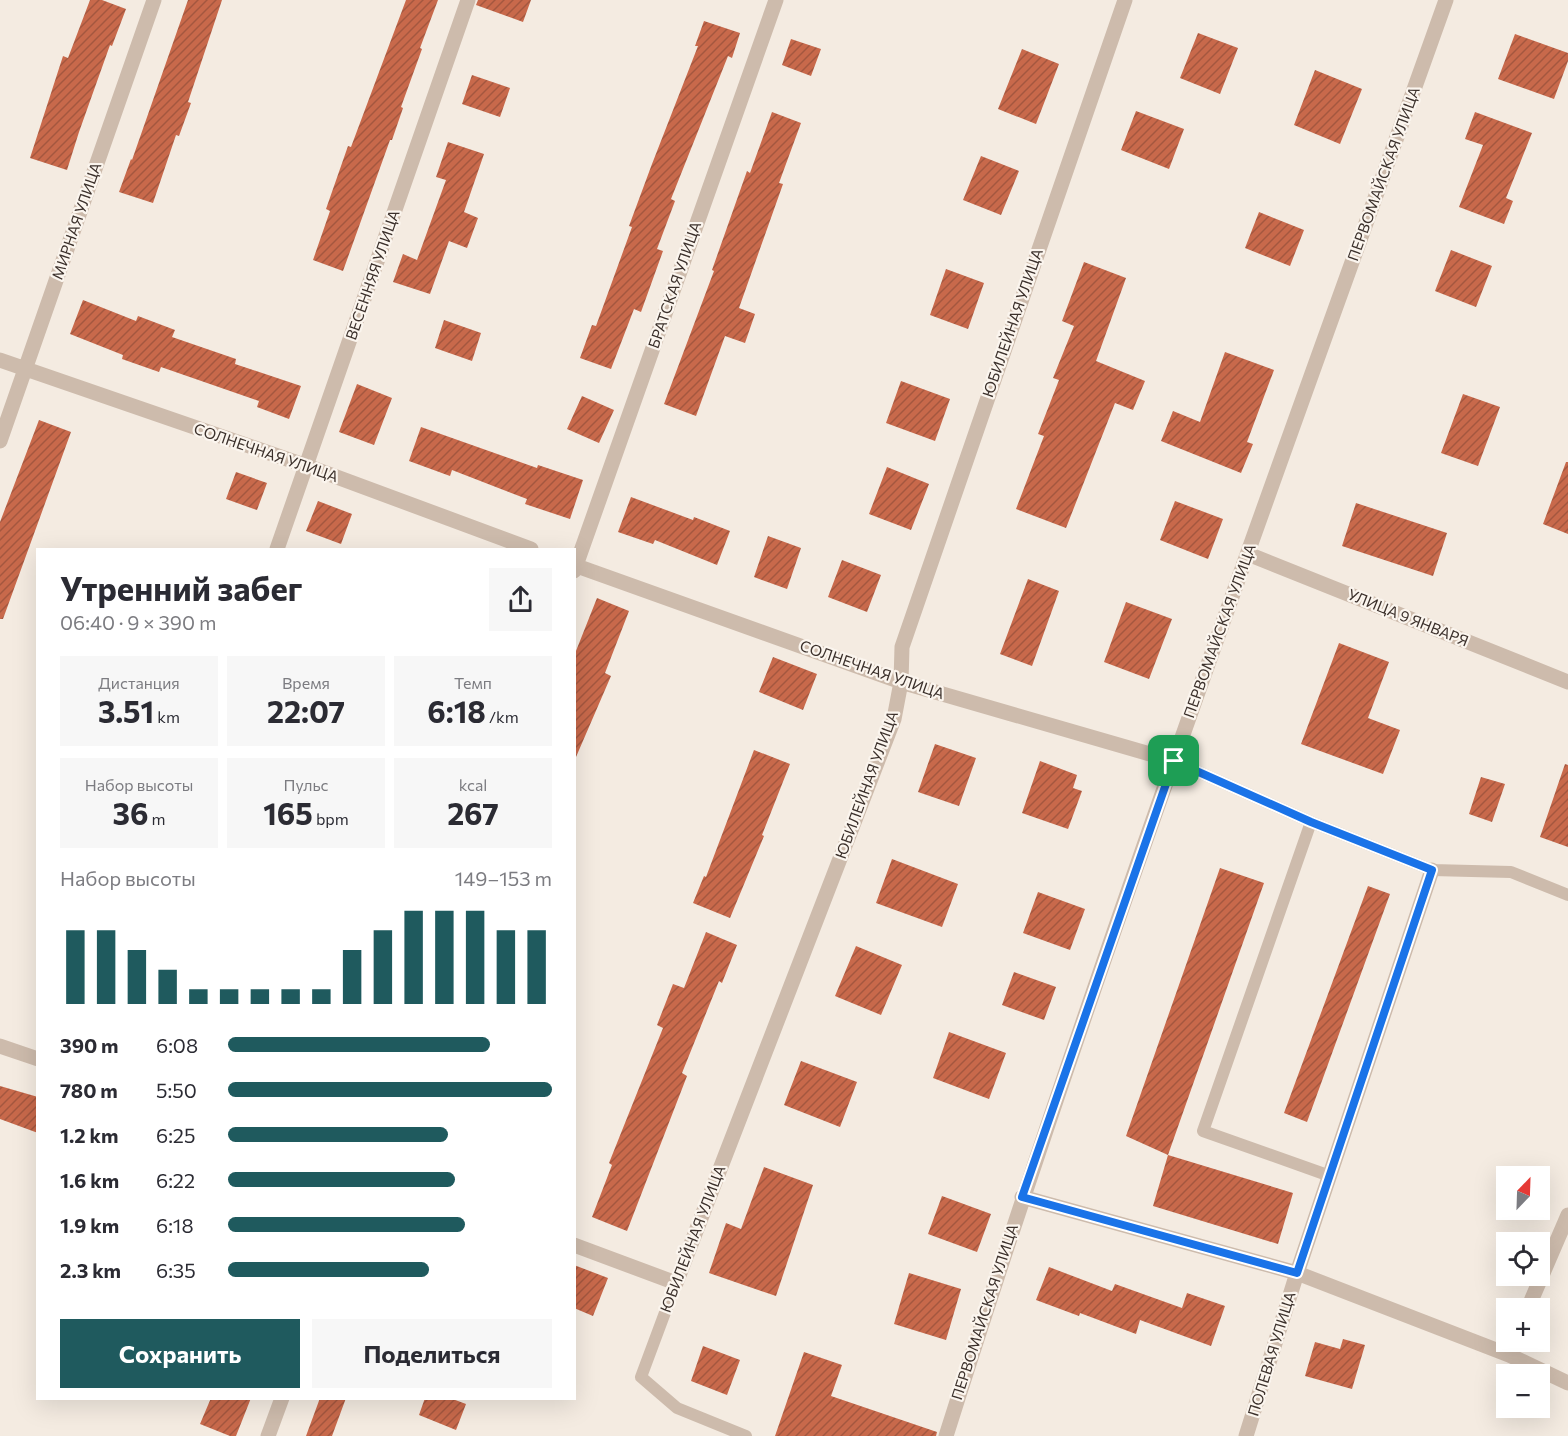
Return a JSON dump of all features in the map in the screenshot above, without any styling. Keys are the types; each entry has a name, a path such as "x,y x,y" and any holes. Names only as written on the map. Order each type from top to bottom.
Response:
{"street":[{"name":"МИРНАЯ УЛИЦА","path":"0,441 154,0"},
{"name":"ВЕСЕННЯЯ УЛИЦА","path":"277,548 468,0"},
{"name":"БРАТСКАЯ УЛИЦА","path":"576,564 776,0"},
{"name":"ЮБИЛЕЙНАЯ УЛИЦА","path":"676,1283 894,719 901,682 902,647 1125,0"},
{"name":"ПЕРВОМАЙСКАЯ УЛИЦА","path":"946,1436 1022,1197 1174,761 1446,0"},
{"name":"СОЛНЕЧНАЯ УЛИЦА","path":"0,360 307,466 528,548"},
{"name":"УЛИЦА 9 ЯНВАРЯ","path":"1248,554 1568,682"},
{"name":"СОЛНЕЧНАЯ УЛИЦА","path":"576,567 901,682 1174,761"},
{"name":"ПОЛЕВАЯ УЛИЦА","path":"1246,1436 1297,1273 1432,870"},
{"path":"0,1046 36,1058"},
{"path":"1022,1197 1297,1273 1496,1343"},
{"path":"1532,1298 1568,1215"},
{"path":"576,1246 676,1283"},
{"path":"1518,1352 1568,1383"},
{"path":"268,1436 281,1400"}],"lane":[{"path":"1174,761 1311,822 1432,870 1511,872 1568,895"},
{"path":"1311,822 1203,1131 1329,1176"},
{"name":"ЮБИЛЕЙНАЯ УЛИЦА","path":"676,1283 641,1377 677,1408 746,1436"}],"building":[{"path":"90,0 102,0 126,9 112,46 110,45 67,170 30,158 63,56 68,58"},
{"path":"188,0 222,0 188,102 191,103 179,136 176,135 153,203 119,192"},
{"path":"406,0 438,0 420,48 422,49 392,140 390,140 343,271 313,260 330,211 326,209 348,146 351,147"},
{"path":"478,0 531,0 523,22 476,5"},
{"path":"704,21 740,33 732,58 728,56 671,199 675,201 657,249 663,251 641,312 634,309 611,369 580,358 592,325 596,326 632,227 629,226 698,46 695,46"},
{"path":"1198,33 1238,48 1220,94 1180,78"},
{"path":"1515,34 1568,53 1568,61 1554,99 1498,79"},
{"path":"791,39 821,49 811,76 782,65"},
{"path":"1022,49 1059,64 1036,124 998,109"},
{"path":"1315,70 1362,89 1340,144 1294,125"},
{"path":"472,75 510,88 500,117 462,104"},
{"path":"1136,111 1184,129 1169,169 1121,150"},
{"path":"772,112 801,123 779,183 783,184 739,308 755,314 745,343 725,336 696,416 664,404 714,271 712,270 747,171 750,173"},
{"path":"1475,112 1532,133 1506,198 1513,201 1504,224 1459,207 1483,145 1465,139"},
{"path":"448,142 484,154 464,212 478,218 467,248 449,241 430,294 393,282 403,254 417,260 446,180 436,177"},
{"path":"981,156 1019,171 1001,215 963,200"},
{"path":"1259,212 1304,230 1290,266 1245,248"},
{"path":"1451,250 1492,266 1476,307 1435,291"},
{"path":"1084,262 1126,278 1096,361 1145,381 1133,410 1115,403 1066,528 1016,509 1044,436 1038,434 1059,380 1053,378 1074,326 1062,321"},
{"path":"946,269 984,283 968,329 930,315"},
{"path":"83,300 136,321 138,316 175,330 172,337 236,359 235,364 301,386 289,419 257,407 259,401 161,367 159,372 122,359 123,355 70,334"},
{"path":"444,320 481,333 472,361 435,348"},
{"path":"1225,352 1274,370 1247,442 1253,444 1241,473 1161,441 1173,411 1200,422"},
{"path":"901,381 950,399 935,441 886,423"},
{"path":"357,384 392,398 374,445 339,432"},
{"path":"1463,394 1500,407 1478,466 1441,453"},
{"path":"582,396 614,410 599,443 567,429"},
{"path":"39,420 71,432 3,619 0,619 0,522"},
{"path":"421,427 537,468 538,465 583,480 570,519 525,504 527,499 452,470 450,476 409,461"},
{"path":"1566,462 1568,462 1568,534 1543,524"},
{"path":"887,467 929,484 911,530 869,514"},
{"path":"236,472 267,483 257,510 226,499"},
{"path":"631,497 730,531 717,565 655,540 653,544 618,532"},
{"path":"318,501 352,514 341,544 306,531"},
{"path":"1175,501 1223,519 1208,559 1160,540"},
{"path":"1356,503 1447,533 1433,576 1342,546"},
{"path":"768,536 801,548 787,589 754,577"},
{"path":"842,560 881,575 867,612 828,597"},
{"path":"1028,579 1059,591 1032,666 1000,654"},
{"path":"597,598 629,611 605,673 611,676 576,757 576,651"},
{"path":"1126,602 1172,619 1149,679 1104,662"},
{"path":"1339,643 1389,662 1368,718 1400,730 1383,774 1301,744"},
{"path":"773,657 817,674 803,710 759,692"},
{"path":"935,744 976,758 959,806 918,792"},
{"path":"754,750 790,764 762,835 764,836 730,918 693,903 704,876 706,877"},
{"path":"1040,761 1077,775 1073,788 1082,791 1068,829 1022,813"},
{"path":"1565,764 1568,765 1568,847 1540,837"},
{"path":"1481,777 1505,784 1492,822 1469,814"},
{"path":"892,859 958,884 942,927 876,903"},
{"path":"1220,868 1264,883 1168,1155 1126,1136"},
{"path":"1368,886 1390,894 1307,1122 1284,1113"},
{"path":"1038,892 1085,909 1070,950 1023,933"},
{"path":"706,932 737,945 722,983 719,981 682,1073 687,1076 627,1231 592,1217 612,1165 609,1163 663,1028 657,1025 673,984 684,988"},
{"path":"856,946 902,965 881,1015 835,996"},
{"path":"1014,972 1056,987 1044,1020 1002,1005"},
{"path":"949,1032 1006,1053 989,1099 933,1078"},
{"path":"801,1061 857,1082 840,1127 784,1105"},
{"path":"0,1086 36,1096 36,1132 0,1119"},
{"path":"1168,1155 1293,1193 1278,1244 1153,1206"},
{"path":"764,1167 813,1185 776,1296 709,1273 726,1223 741,1229"},
{"path":"942,1196 991,1214 977,1252 928,1234"},
{"path":"576,1266 608,1278 593,1316 576,1309"},
{"path":"1049,1267 1112,1291 1115,1284 1182,1308 1187,1293 1225,1306 1211,1346 1140,1320 1136,1334 1080,1313 1079,1316 1036,1300"},
{"path":"909,1273 961,1289 946,1340 894,1324"},
{"path":"1343,1339 1365,1345 1352,1389 1305,1376 1315,1342 1340,1349"},
{"path":"703,1346 740,1360 727,1395 691,1381"},
{"path":"804,1352 842,1365 831,1396 937,1432 936,1436 775,1436"},
{"path":"210,1400 250,1400 236,1436 230,1436 200,1424"},
{"path":"319,1400 345,1400 332,1436 306,1436"},
{"path":"424,1400 455,1400 466,1404 456,1430 419,1415"}],"route":[{"path":"1174,761 1311,822 1432,870 1297,1273 1022,1197 1174,761"}]}
